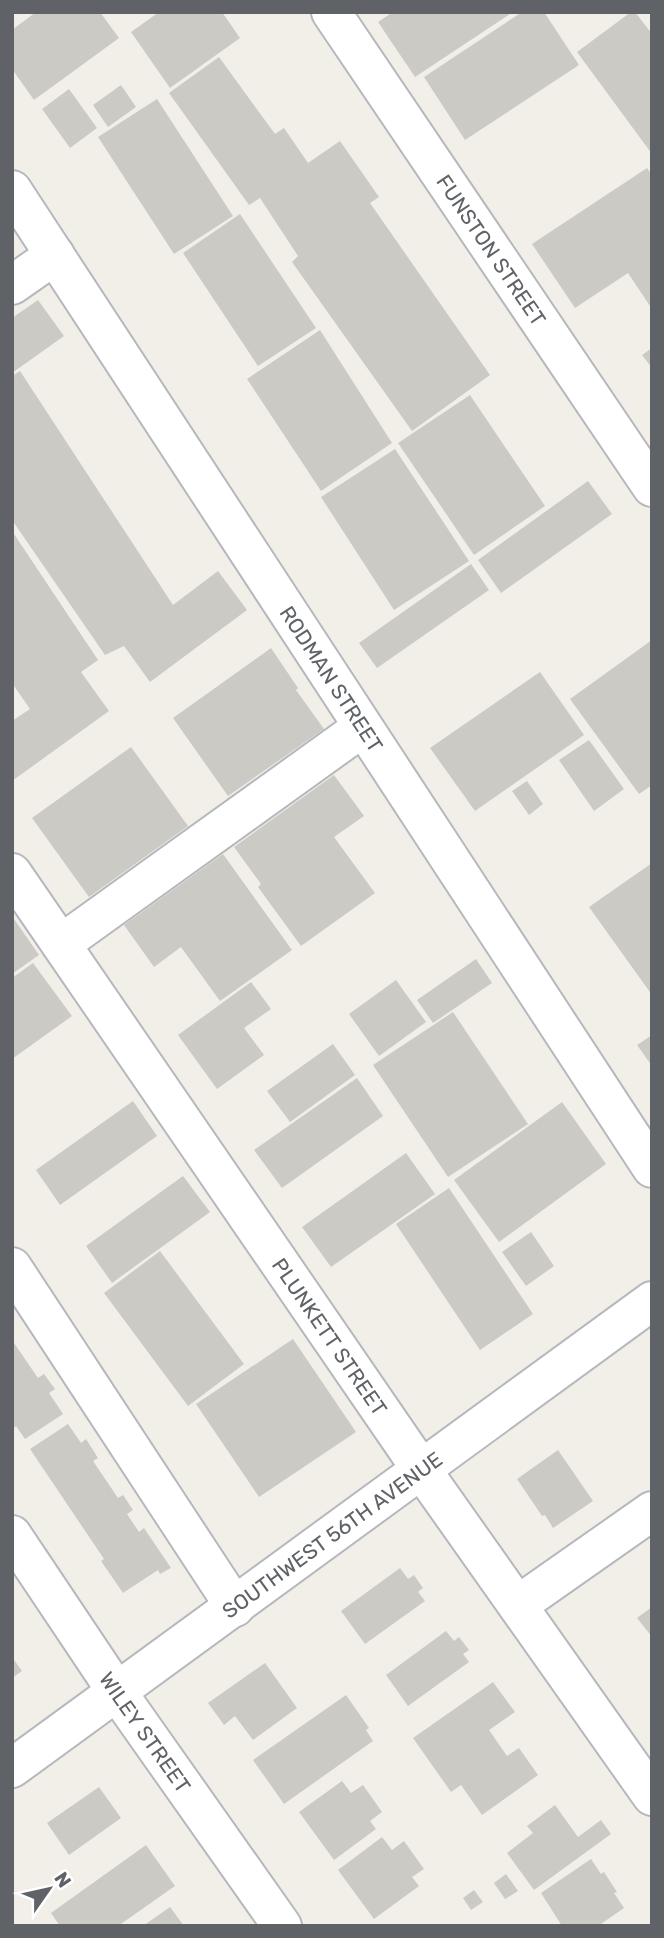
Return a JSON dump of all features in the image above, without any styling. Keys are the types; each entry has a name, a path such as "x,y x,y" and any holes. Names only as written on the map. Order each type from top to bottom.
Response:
{"street":[{"name":"FUNSTON STREET","path":"331,12 652,487"},
{"name":"RODMAN STREET","path":"12,190 652,1168"},
{"path":"12,285 55,255"},
{"path":"61,944 363,727"},
{"name":"PLUNKETT STREET","path":"12,873 421,1469 652,1796"},
{"path":"12,1267 234,1607"},
{"name":"SOUTHWEST 56TH AVENUE","path":"12,1768 652,1301"},
{"path":"518,1605 652,1511"},
{"name":"WILEY STREET","path":"12,1535 117,1692 282,1926"}],"building":[{"path":"36,12 100,12 119,38 34,100 12,69 12,30"},
{"path":"159,12 222,12 240,38 170,88 131,32"},
{"path":"393,12 513,12 415,77 378,22"},
{"path":"522,12 544,12 579,65 465,140 424,77"},
{"path":"631,12 635,12 652,34 652,154 577,52"},
{"path":"219,57 275,134 284,128 308,163 340,141 379,197 370,203 490,375 412,431 292,262 298,256 260,198 249,205 169,93"},
{"path":"121,85 136,107 108,127 93,105"},
{"path":"69,89 97,128 70,148 42,109"},
{"path":"157,99 233,216 174,254 98,137"},
{"path":"647,168 652,175 652,309 628,273 575,308 532,244"},
{"path":"240,214 316,328 258,366 183,253"},
{"path":"38,300 64,336 12,373 12,318"},
{"path":"320,330 392,443 321,491 247,379"},
{"path":"652,348 652,368 642,355"},
{"path":"20,371 173,605 218,571 247,610 150,682 124,646 105,655 12,520 12,376"},
{"path":"470,395 545,506 474,555 398,443"},
{"path":"395,449 469,561 394,610 321,497"},
{"path":"588,481 612,514 501,593 478,560"},
{"path":"12,531 98,660 81,672 109,711 12,781 12,721 30,709 12,683"},
{"path":"471,564 489,590 377,668 359,643"},
{"path":"652,640 652,785 639,794 570,699"},
{"path":"271,648 324,729 228,796 173,718"},
{"path":"540,672 584,735 475,811 430,748"},
{"path":"589,740 624,789 594,811 559,760"},
{"path":"131,747 188,826 89,897 32,818"},
{"path":"334,775 364,816 334,837 375,893 301,946 258,887 261,884 234,847"},
{"path":"527,781 543,804 529,815 512,791"},
{"path":"223,854 292,950 220,1001 181,947 154,967 124,925"},
{"path":"652,863 652,995 589,907"},
{"path":"12,916 39,955 12,974"},
{"path":"476,959 492,983 433,1023 417,1000"},
{"path":"33,963 72,1016 12,1059 12,978"},
{"path":"396,980 426,1022 379,1056 349,1014"},
{"path":"251,982 271,1009 244,1028 264,1055 217,1089 178,1035"},
{"path":"453,1012 528,1124 448,1177 373,1065"},
{"path":"652,1035 652,1066 637,1045"},
{"path":"333,1044 355,1075 290,1122 267,1091"},
{"path":"357,1078 383,1116 282,1188 254,1150"},
{"path":"133,1101 157,1136 60,1205 36,1170"},
{"path":"562,1102 606,1164 499,1242 454,1180"},
{"path":"406,1153 435,1194 331,1267 302,1227"},
{"path":"183,1176 210,1212 112,1283 86,1246"},
{"path":"449,1188 533,1314 480,1350 396,1224"},
{"path":"531,1232 554,1266 526,1286 502,1252"},
{"path":"160,1251 244,1364 188,1406 104,1293"},
{"path":"293,1339 356,1432 259,1497 196,1404"},
{"path":"12,1340 38,1378 44,1374 55,1389 49,1393 63,1414 25,1439 16,1426 14,1428 12,1425"},
{"path":"68,1424 81,1443 86,1439 98,1458 93,1461 118,1498 123,1495 133,1510 127,1514 139,1532 144,1528 171,1568 160,1574 158,1570 123,1593 101,1561 104,1559 30,1449"},
{"path":"558,1450 593,1501 553,1528 517,1479"},
{"path":"400,1568 408,1579 414,1575 423,1588 418,1592 425,1601 365,1644 341,1611"},
{"path":"652,1607 652,1637 637,1618"},
{"path":"446,1631 454,1641 459,1637 469,1650 463,1654 469,1662 408,1706 386,1675"},
{"path":"12,1657 22,1671 12,1678"},
{"path":"265,1663 297,1708 253,1740 235,1716 224,1725 208,1703"},
{"path":"493,1682 515,1712 489,1730 507,1756 519,1748 538,1775 482,1815 461,1785 451,1792 413,1738"},
{"path":"346,1695 369,1728 366,1730 373,1741 284,1804 253,1760"},
{"path":"342,1781 351,1793 363,1785 382,1812 370,1821 376,1829 334,1860 299,1812"},
{"path":"99,1787 121,1818 69,1855 47,1823"},
{"path":"555,1805 578,1837 601,1820 611,1834 534,1890 507,1853 533,1833 527,1826"},
{"path":"382,1837 392,1850 404,1841 424,1869 412,1877 419,1886 374,1919 338,1870"},
{"path":"146,1845 175,1886 118,1926 60,1926 51,1913"},
{"path":"591,1859 601,1874 604,1872 624,1908 598,1926 562,1926 541,1893"},
{"path":"506,1874 518,1891 505,1899 494,1883"},
{"path":"474,1890 483,1902 471,1910 463,1898"},
{"path":"170,1907 184,1926 143,1926"}]}
